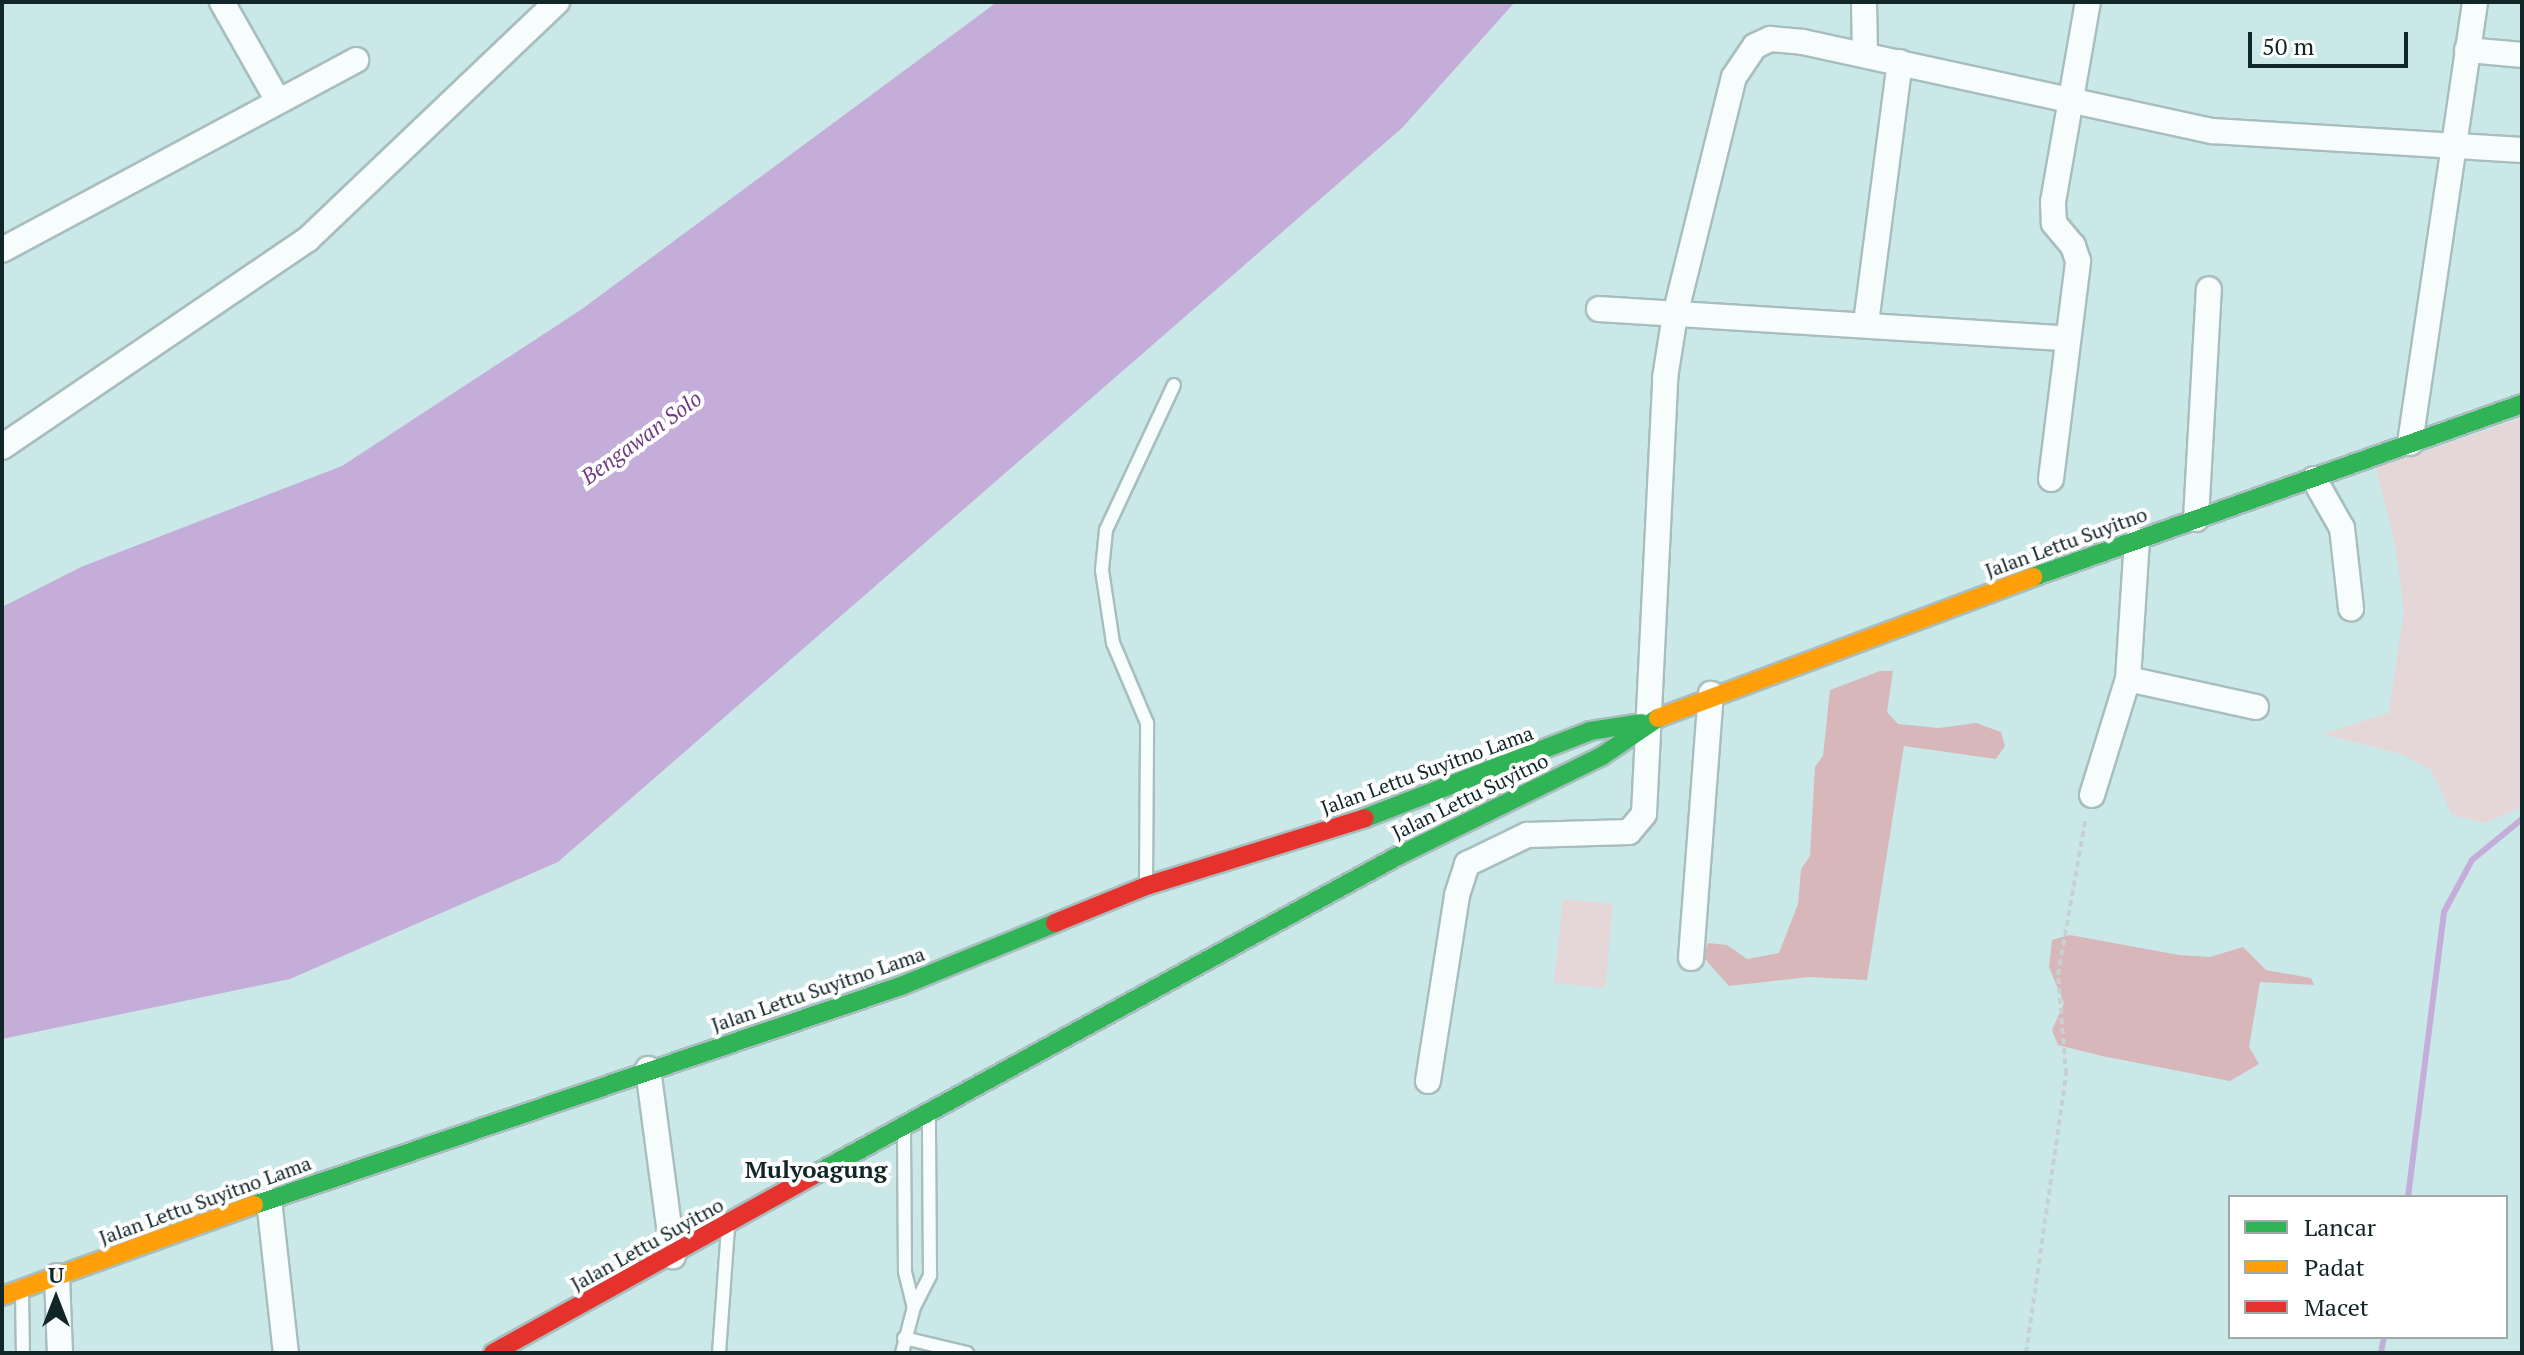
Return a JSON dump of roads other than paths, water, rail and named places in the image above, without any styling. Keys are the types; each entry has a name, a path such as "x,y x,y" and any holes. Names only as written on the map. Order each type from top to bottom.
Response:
{"main road":[{"name":"Jalan Lettu Suyitno","path":"493,1353 1398,856 1602,756 1647,722 1711,694 2522,404"},
{"name":"Jalan Lettu Suyitno Lama","path":"2,1296 648,1069 901,986 1146,886 1372,816 1590,731 1647,722"},
{"path":"1372,816 1391,823 1398,856"}],"street":[{"path":"222,2 278,101"},
{"path":"2,447 308,239 557,2"},
{"path":"1864,2 1865,54"},
{"path":"2051,479 2066,338 2078,261 2052,212 2067,103 2088,2"},
{"path":"2410,443 2450,147 2475,2"},
{"path":"1428,1081 1457,895 1467,864 1527,835 1619,834 1636,828 1647,800 1647,722 1665,378 1675,315 1743,58 1755,46 1779,39 1865,54 2067,103 2227,133 2522,150"},
{"path":"2467,50 2522,55"},
{"path":"2,250 356,60"},
{"path":"1866,323 1900,62"},
{"path":"2196,519 2209,289"},
{"path":"1599,309 1866,323 2066,338"},
{"path":"2314,479 2342,528 2351,608"},
{"path":"2092,795 2128,679 2137,540"},
{"path":"2128,679 2256,707"},
{"path":"1691,958 1711,694"},
{"path":"648,1069 673,1256"},
{"path":"269,1200 286,1353"},
{"path":"57,1276 60,1353"}],"lane":[{"path":"1146,886 1147,723 1113,643 1102,570 1106,530 1174,385"},
{"path":"902,1353 914,1307 930,1275 929,1114"},
{"path":"904,1127 905,1272 914,1307"},
{"path":"719,1353 728,1225"},
{"path":"22,1289 23,1353"},
{"path":"904,1338 967,1353"}],"water":[{"name":"Bengawan Solo","path":"997,2 1515,2 1402,128 558,862 290,979 2,1039 2,607 81,567 342,466 582,309"}],"waterway":[{"path":"2408,1195 2444,912 2472,860 2522,819"},
{"path":"2381,1353 2384,1339"}],"district":[{"name":"Mulyoagung","path":"816,1170"}]}
